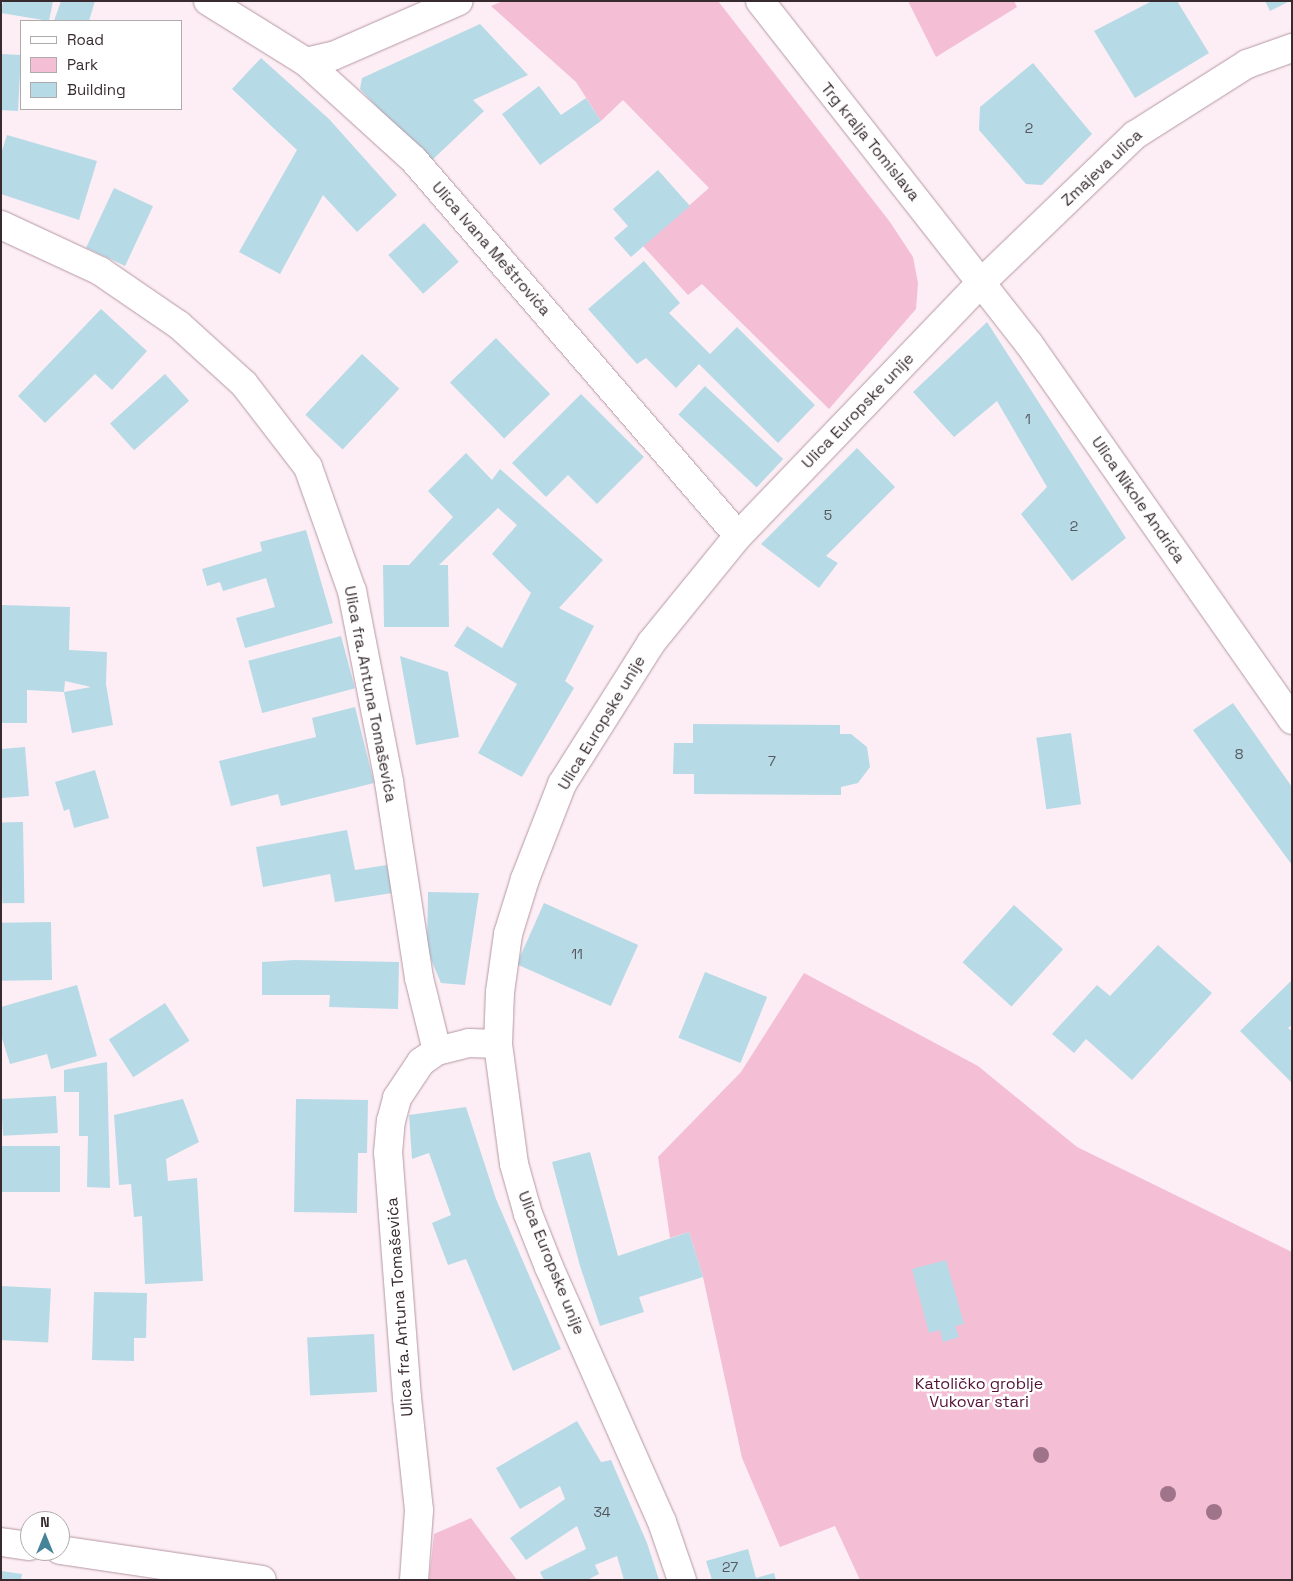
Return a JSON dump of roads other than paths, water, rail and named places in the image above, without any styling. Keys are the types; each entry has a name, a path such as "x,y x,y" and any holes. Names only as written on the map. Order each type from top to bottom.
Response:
{"street":[{"name":"Ulica Ivana Meštrovića","path":"208,1 306,62 414,160 738,536"},
{"path":"306,62 340,53 459,1"},
{"name":"Trg kralja Tomislava","path":"760,1 982,282"},
{"name":"Zmajeva ulica","path":"982,282 1134,135 1247,64 1292,48"},
{"name":"Ulica fra. Antuna Tomaševića","path":"1,225 100,271 179,325 244,384 308,467 352,591 389,782 419,978 438,1051"},
{"name":"Ulica Europske unije","path":"682,1580 662,1522 528,1214 512,1155 498,1044 500,992 508,934 525,879 562,784 609,706 651,643 738,536 982,282"},
{"name":"Ulica Nikole Andrića","path":"982,282 1029,344 1292,720"},
{"name":"Ulica fra. Antuna Tomaševića","path":"414,1580 419,1510 407,1398 388,1153 397,1098 421,1062 438,1051 469,1042 498,1044"},
{"path":"1,1542 20,1545"},
{"path":"70,1551 262,1580"}],"park label":[{"name":"Katoličko groblje Vukovar stari","path":"979,1393"}]}
